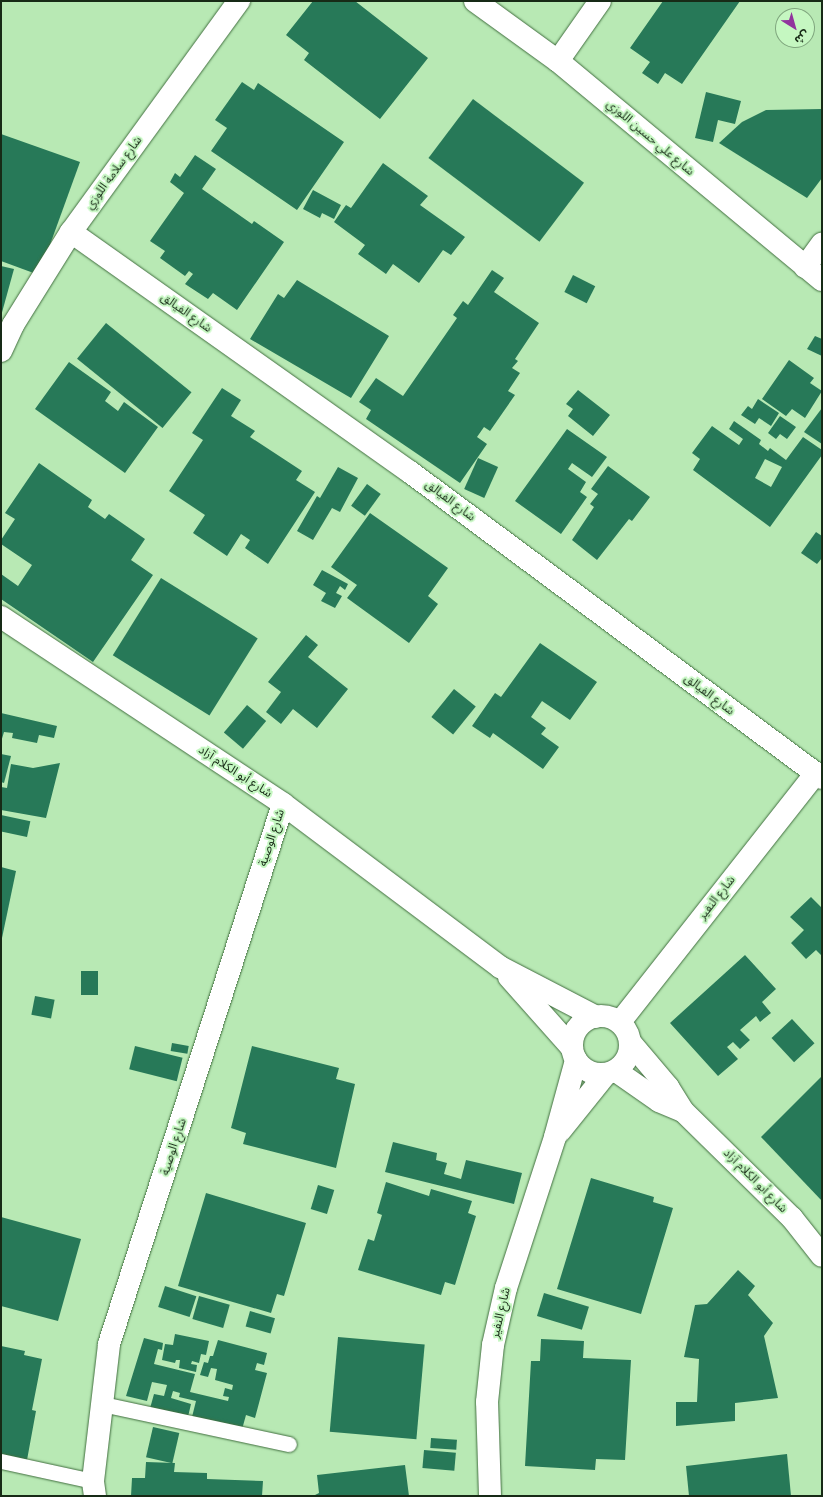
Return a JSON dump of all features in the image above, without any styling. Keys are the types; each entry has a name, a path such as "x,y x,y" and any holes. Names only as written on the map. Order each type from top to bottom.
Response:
{"street":[{"name":"شارع سلامة اللوزي","path":"1,351 13,325 71,232 239,1"},
{"name":"شارع علي حسين اللوزي","path":"475,1 558,61 814,273"},
{"path":"558,61 600,1"},
{"name":"شارع الفيالق","path":"71,232 410,472 818,776"},
{"path":"814,273 822,244"},
{"name":"شارع أبو الكلام آزاد","path":"1,617 284,804 500,967 596,1017"},
{"name":"شارع النفير","path":"620,1022 818,776"},
{"name":"شارع الوصية","path":"94,1488 109,1344 284,804"},
{"name":"شارع أبو الكلام آزاد","path":"500,967 574,1054"},
{"path":"604,1016 620,1022 627,1031 630,1042 630,1054 610,1073 593,1074 583,1069 574,1054 578,1028 586,1020 596,1017 604,1016"},
{"name":"شارع أبو الكلام آزاد","path":"630,1042 668,1087 683,1111 792,1218 822,1256"},
{"name":"شارع النفير","path":"490,1496 487,1402 493,1345 506,1288 520,1239 555,1137 574,1054"},
{"name":"شارع النفير","path":"555,1137 610,1073"},
{"name":"شارع أبو الكلام آزاد","path":"610,1073 659,1101 683,1111"}],"lane":[{"path":"102,1404 289,1444"},
{"path":"1,1461 94,1488"}],"building":[{"path":"313,1 355,1 428,58 380,119 304,60 309,53 286,35"},
{"path":"663,1 740,1 682,84 665,73 658,84 642,73 650,62 630,48"},
{"path":"242,82 254,90 258,83 344,142 297,210 211,151 227,128 215,120"},
{"path":"706,92 741,101 735,124 718,120 713,142 695,138"},
{"path":"473,99 584,183 539,242 428,158"},
{"path":"822,109 822,178 807,198 719,143 742,122 766,110"},
{"path":"1,134 80,162 39,275 1,261"},
{"path":"195,155 216,169 202,189 252,224 254,221 284,242 237,310 213,293 208,299 185,284 193,274 189,271 185,276 160,258 165,251 150,241 184,193 170,182 175,173 180,177"},
{"path":"383,163 428,196 420,205 465,237 451,255 443,250 419,283 393,264 386,274 358,254 365,245 334,222 346,205 351,208"},
{"path":"313,190 341,205 334,219 322,213 320,218 303,209"},
{"path":"1,266 14,269 1,316"},
{"path":"492,270 504,278 494,292 539,323 515,359 518,361 512,368 520,373 508,391 515,395 490,431 484,427 477,437 487,444 460,483 366,419 371,410 359,402 376,378 403,396 457,318 453,315 463,301 468,305"},
{"path":"573,275 595,286 587,303 564,292"},
{"path":"297,280 389,336 351,398 250,339 278,294 284,298"},
{"path":"106,323 191,392 163,428 77,359"},
{"path":"815,336 822,339 822,356 807,349"},
{"path":"789,360 814,378 810,383 822,391 805,418 792,409 786,416 762,399"},
{"path":"69,362 111,392 105,401 118,411 124,402 158,427 125,473 35,409"},
{"path":"222,388 241,400 231,416 255,431 250,437 302,471 296,480 315,492 268,564 245,548 250,540 241,534 227,556 193,533 205,515 169,491 203,440 192,433"},
{"path":"578,390 610,415 593,436 568,416 573,409 566,404"},
{"path":"758,399 779,413 771,426 759,418 755,424 741,415 748,406 752,409"},
{"path":"822,408 822,444 804,432"},
{"path":"780,416 796,427 787,439 780,434 776,439 768,433"},
{"path":"734,421 761,440 759,444 768,451 770,448 786,460 803,437 822,450 822,455 770,527 693,470 700,459 692,453 712,426 739,445 743,439 729,429","holes":["765,459 782,467 771,487 755,478"]},
{"path":"567,429 607,457 592,477 572,463 568,469 586,482 580,492 587,497 561,534 515,501"},
{"path":"478,458 498,467 484,498 464,489"},
{"path":"39,463 92,500 88,507 105,519 109,514 145,539 131,560 153,575 93,662 1,599 1,574 18,586 32,565 1,544 1,540 15,519 5,513"},
{"path":"608,466 650,497 632,521 629,519 597,560 572,540 594,507 590,504 598,494 591,489"},
{"path":"338,467 358,478 340,512 332,508 313,540 297,531 317,496 320,498"},
{"path":"367,484 381,494 365,516 351,506"},
{"path":"370,513 448,568 428,596 438,604 409,643 347,598 357,585 331,567"},
{"path":"816,532 822,536 822,558 817,564 801,553"},
{"path":"322,570 348,584 345,590 340,586 336,593 342,596 335,608 321,601 326,593 313,585"},
{"path":"161,578 258,638 209,716 113,655"},
{"path":"306,635 318,645 308,657 348,689 317,728 293,709 281,724 266,712 281,692 268,682"},
{"path":"540,643 597,682 570,720 542,701 531,717 546,728 541,734 559,747 543,769 493,733 490,738 472,726 495,693 501,697"},
{"path":"454,689 476,707 453,735 431,717"},
{"path":"247,705 266,721 243,749 224,733"},
{"path":"1,713 57,726 54,738 39,735 37,743 12,738 13,733 4,732 1,742"},
{"path":"1,754 11,756 4,783 1,782"},
{"path":"60,763 46,818 1,810 1,787 7,788 11,764 33,768"},
{"path":"1,815 30,821 27,837 1,831"},
{"path":"1,867 16,871 2,938 1,938"},
{"path":"811,897 822,908 822,956 816,950 806,959 791,943 804,930 790,917"},
{"path":"745,955 776,989 762,1002 771,1013 760,1022 756,1016 740,1030 750,1040 740,1049 733,1042 727,1047 738,1059 718,1076 670,1023"},
{"path":"81,971 98,971 98,995 81,995"},
{"path":"35,996 55,1000 51,1018 31,1015"},
{"path":"792,1019 815,1043 794,1062 772,1038"},
{"path":"172,1043 189,1046 187,1054 171,1051"},
{"path":"135,1046 183,1058 177,1081 129,1069"},
{"path":"252,1046 339,1068 336,1079 355,1084 336,1168 243,1144 246,1133 231,1128"},
{"path":"822,1076 822,1201 761,1137"},
{"path":"393,1142 437,1153 436,1160 447,1163 444,1174 461,1179 466,1160 522,1173 514,1204 385,1172"},
{"path":"591,1178 654,1197 653,1202 673,1208 641,1314 557,1289"},
{"path":"386,1182 429,1196 431,1189 472,1201 468,1213 476,1216 455,1285 445,1282 441,1295 358,1270 368,1239 374,1241 382,1215 377,1213"},
{"path":"318,1185 334,1190 327,1214 311,1209"},
{"path":"206,1193 306,1223 284,1296 277,1294 271,1313 178,1286"},
{"path":"1,1217 81,1239 58,1321 1,1306"},
{"path":"738,1270 755,1286 748,1295 773,1323 764,1336 778,1398 735,1403 735,1421 676,1426 676,1402 697,1402 699,1359 684,1357 695,1305 707,1304"},
{"path":"165,1286 196,1296 190,1317 158,1307"},
{"path":"544,1293 589,1307 582,1330 537,1316"},
{"path":"199,1296 230,1305 223,1328 192,1319"},
{"path":"250,1311 275,1318 271,1334 246,1326"},
{"path":"175,1334 209,1341 206,1355 201,1354 199,1363 192,1361 191,1364 197,1365 196,1372 179,1368 180,1360 176,1360 175,1363 162,1360 165,1344 173,1345"},
{"path":"338,1337 425,1345 416,1439 330,1432"},
{"path":"144,1338 163,1343 162,1350 158,1349 154,1364 195,1374 190,1392 228,1401 229,1397 223,1396 225,1388 232,1390 233,1385 215,1380 217,1369 211,1368 208,1377 200,1375 204,1362 208,1363 210,1356 213,1356 218,1340 267,1353 264,1365 257,1363 255,1370 267,1373 255,1418 246,1415 241,1433 191,1421 196,1401 179,1397 180,1393 173,1391 171,1398 191,1404 187,1421 149,1412 154,1394 164,1396 167,1385 152,1382 147,1401 126,1396"},
{"path":"541,1339 584,1341 583,1358 631,1360 625,1460 596,1459 595,1470 525,1466 531,1361 540,1361"},
{"path":"1,1346 25,1351 24,1355 42,1359 32,1410 36,1411 27,1460 1,1455"},
{"path":"153,1427 179,1433 172,1463 146,1457"},
{"path":"431,1438 457,1440 456,1450 430,1448"},
{"path":"424,1450 456,1453 454,1471 422,1468"},
{"path":"787,1454 791,1496 689,1496 686,1466"},
{"path":"146,1462 175,1463 174,1472 207,1473 207,1479 263,1481 262,1496 131,1496 132,1478 145,1478"},
{"path":"405,1465 409,1496 313,1496 319,1493 317,1475"}]}
